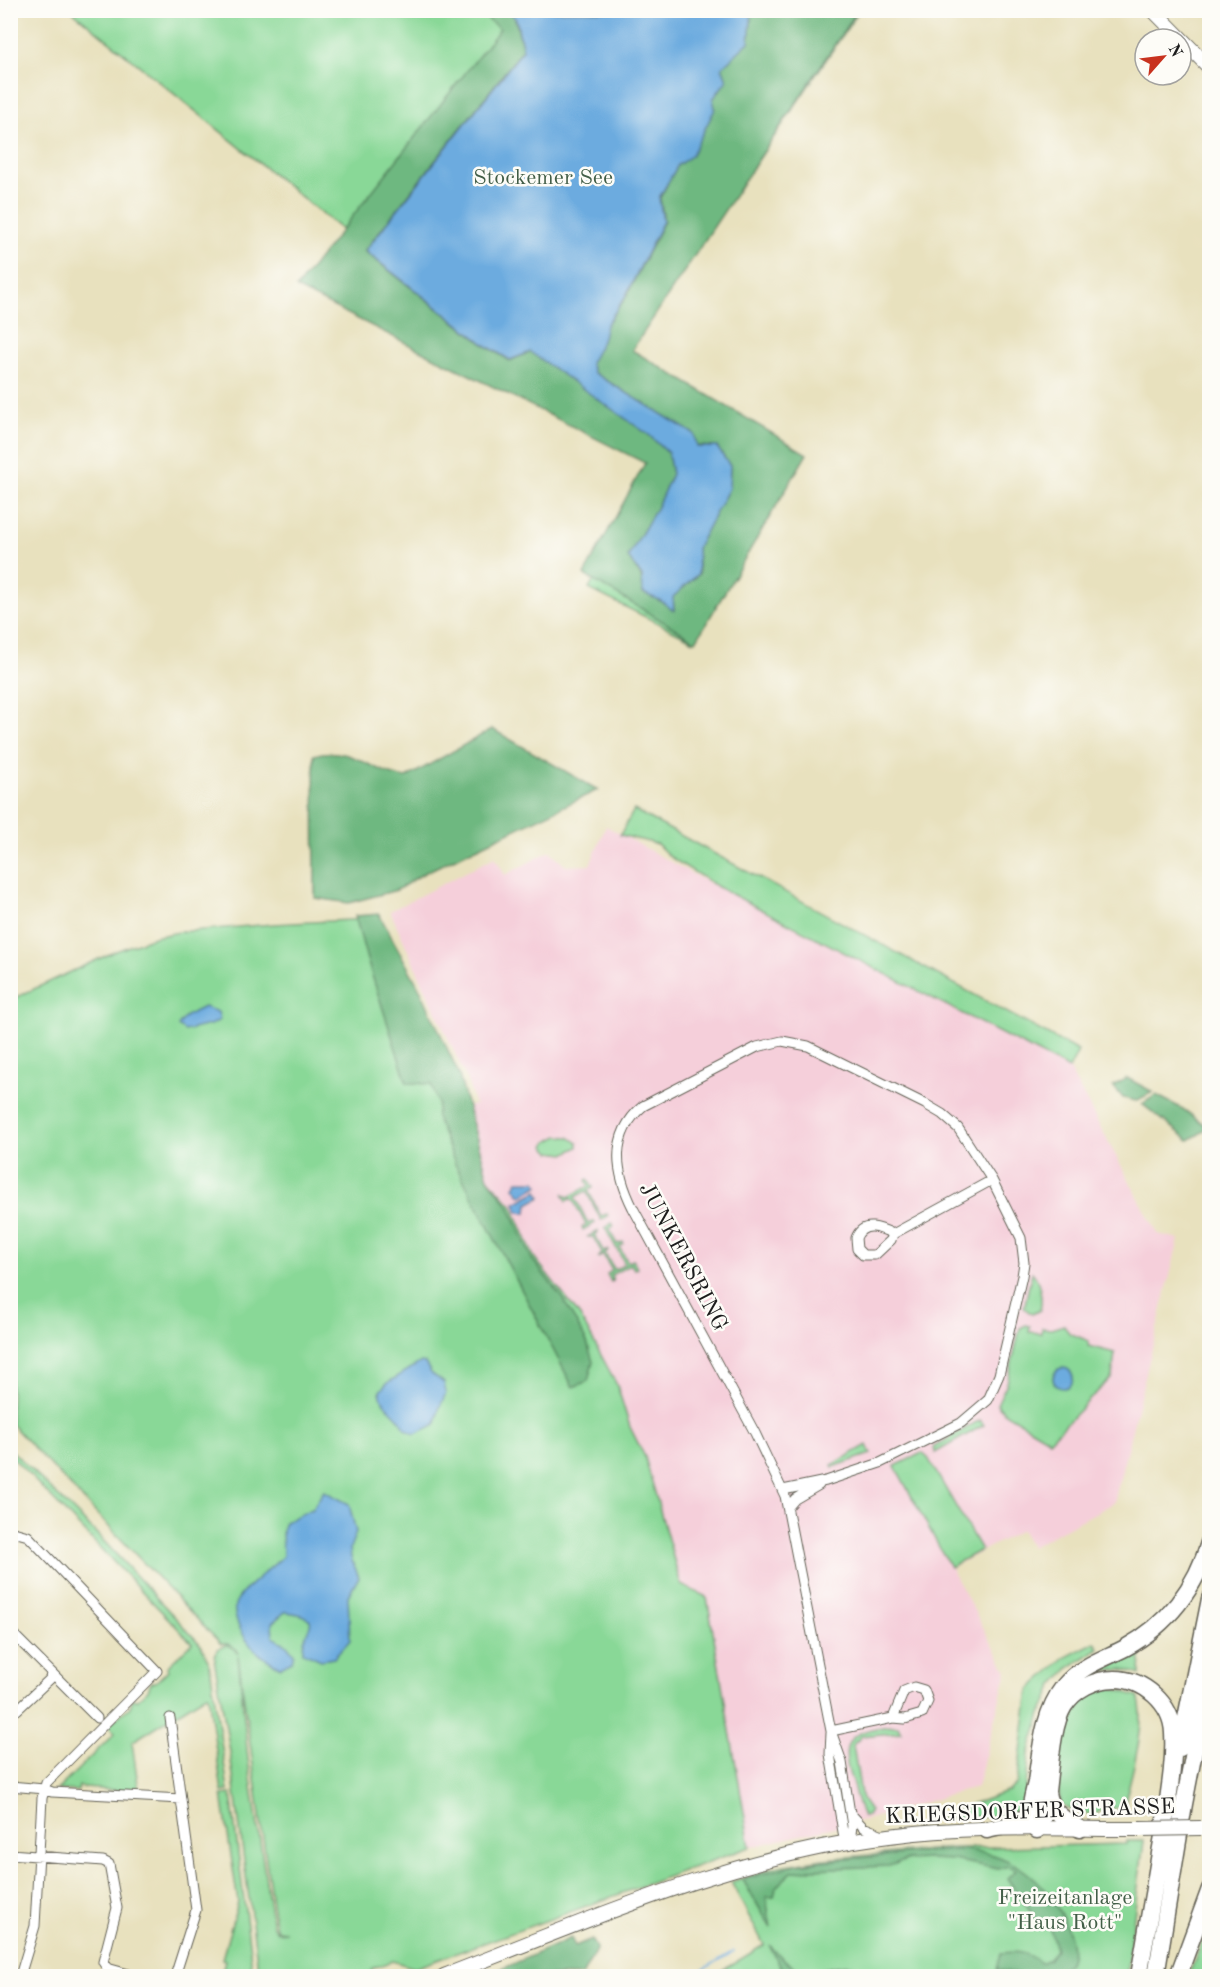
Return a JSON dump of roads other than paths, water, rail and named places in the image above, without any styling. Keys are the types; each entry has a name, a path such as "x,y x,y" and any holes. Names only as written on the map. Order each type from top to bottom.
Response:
{"highway":[{"path":"1037,1830 1030,1813 1045,1726 1056,1698 1080,1671 1142,1638 1169,1617 1191,1587 1209,1540"},
{"path":"1139,1977 1163,1834 1209,1599"},
{"path":"1156,1977 1209,1668"},
{"path":"1037,1830 1042,1821 1055,1726 1072,1696 1101,1680 1121,1679 1138,1683 1155,1695 1167,1711 1173,1731 1163,1834"},
{"path":"1046,1785 1049,1803 1056,1812 1080,1829"},
{"path":"987,1830 1019,1822 1030,1813"},
{"path":"1178,1977 1209,1889"}],"main road":[{"path":"1153,10 1209,68"},
{"name":"KRIEGSDORFER STRASSE","path":"444,1977 677,1886 770,1859 845,1844 892,1835 987,1830 1205,1828"}],"street":[{"name":"JUNKERSRING","path":"783,1490 826,1481 880,1463 944,1432 972,1415 993,1392 999,1375 1024,1263 1017,1228 992,1180 958,1128 942,1114 808,1046 782,1041 747,1051 663,1093 643,1106 631,1117 617,1151 618,1170 626,1193 763,1448 783,1490 831,1731 842,1762 852,1831 845,1844"},
{"path":"893,1234 992,1180"},
{"name":"JUNKERSRING","path":"788,1508 795,1499 826,1481"},
{"path":"10,1532 28,1536 157,1671 50,1776 44,1789 35,1926 20,1977"},
{"path":"10,1631 97,1718"},
{"path":"10,1712 17,1710 50,1679 51,1673"},
{"path":"170,1718 196,1910 175,1977"},
{"path":"831,1731 893,1718"},
{"name":"JUNKERSRING","path":"831,1731 830,1754 845,1844"},
{"path":"10,1786 44,1789 52,1792 181,1799"},
{"path":"850,1812 856,1822 866,1829 892,1835"},
{"path":"10,1854 103,1861 109,1864 117,1908 103,1962 107,1968 136,1977"}],"water":[{"name":"Stockemer See","path":"508,11 752,11 749,42 722,67 727,80 713,99 715,109 691,156 678,165 659,198 663,221 625,297 606,325 602,341 590,363 594,373 694,434 697,447 717,447 730,466 729,488 697,548 698,574 673,597 674,611 661,601 643,593 642,576 628,557 656,509 672,474 668,453 649,435 530,352 510,360 487,346 365,251 523,50 516,19"},
{"path":"204,1007 218,1012 220,1020 185,1031 178,1026 186,1016"},
{"path":"518,1181 536,1181 539,1185 521,1196 514,1187"},
{"path":"537,1191 541,1197 528,1204 527,1213 518,1212 515,1203"},
{"path":"421,1362 425,1363 431,1373 444,1383 446,1393 436,1424 415,1434 405,1429 403,1423 384,1402 380,1391 387,1383"},
{"path":"1063,1368 1070,1371 1073,1378 1070,1385 1063,1388 1056,1385 1053,1378 1056,1371"},
{"path":"324,1491 349,1504 356,1532 350,1548 351,1558 359,1577 348,1596 350,1640 334,1658 321,1660 303,1652 305,1636 310,1625 307,1617 285,1612 272,1623 273,1637 287,1645 294,1654 292,1661 281,1667 266,1659 249,1643 237,1621 235,1604 245,1590 283,1556 282,1530 285,1522 312,1509"}],"waterway":[{"path":"693,1976 734,1951"}],"park label":[{"name":"Freizeitanlage \"Haus Rott\"","path":"1065,1910"}]}
